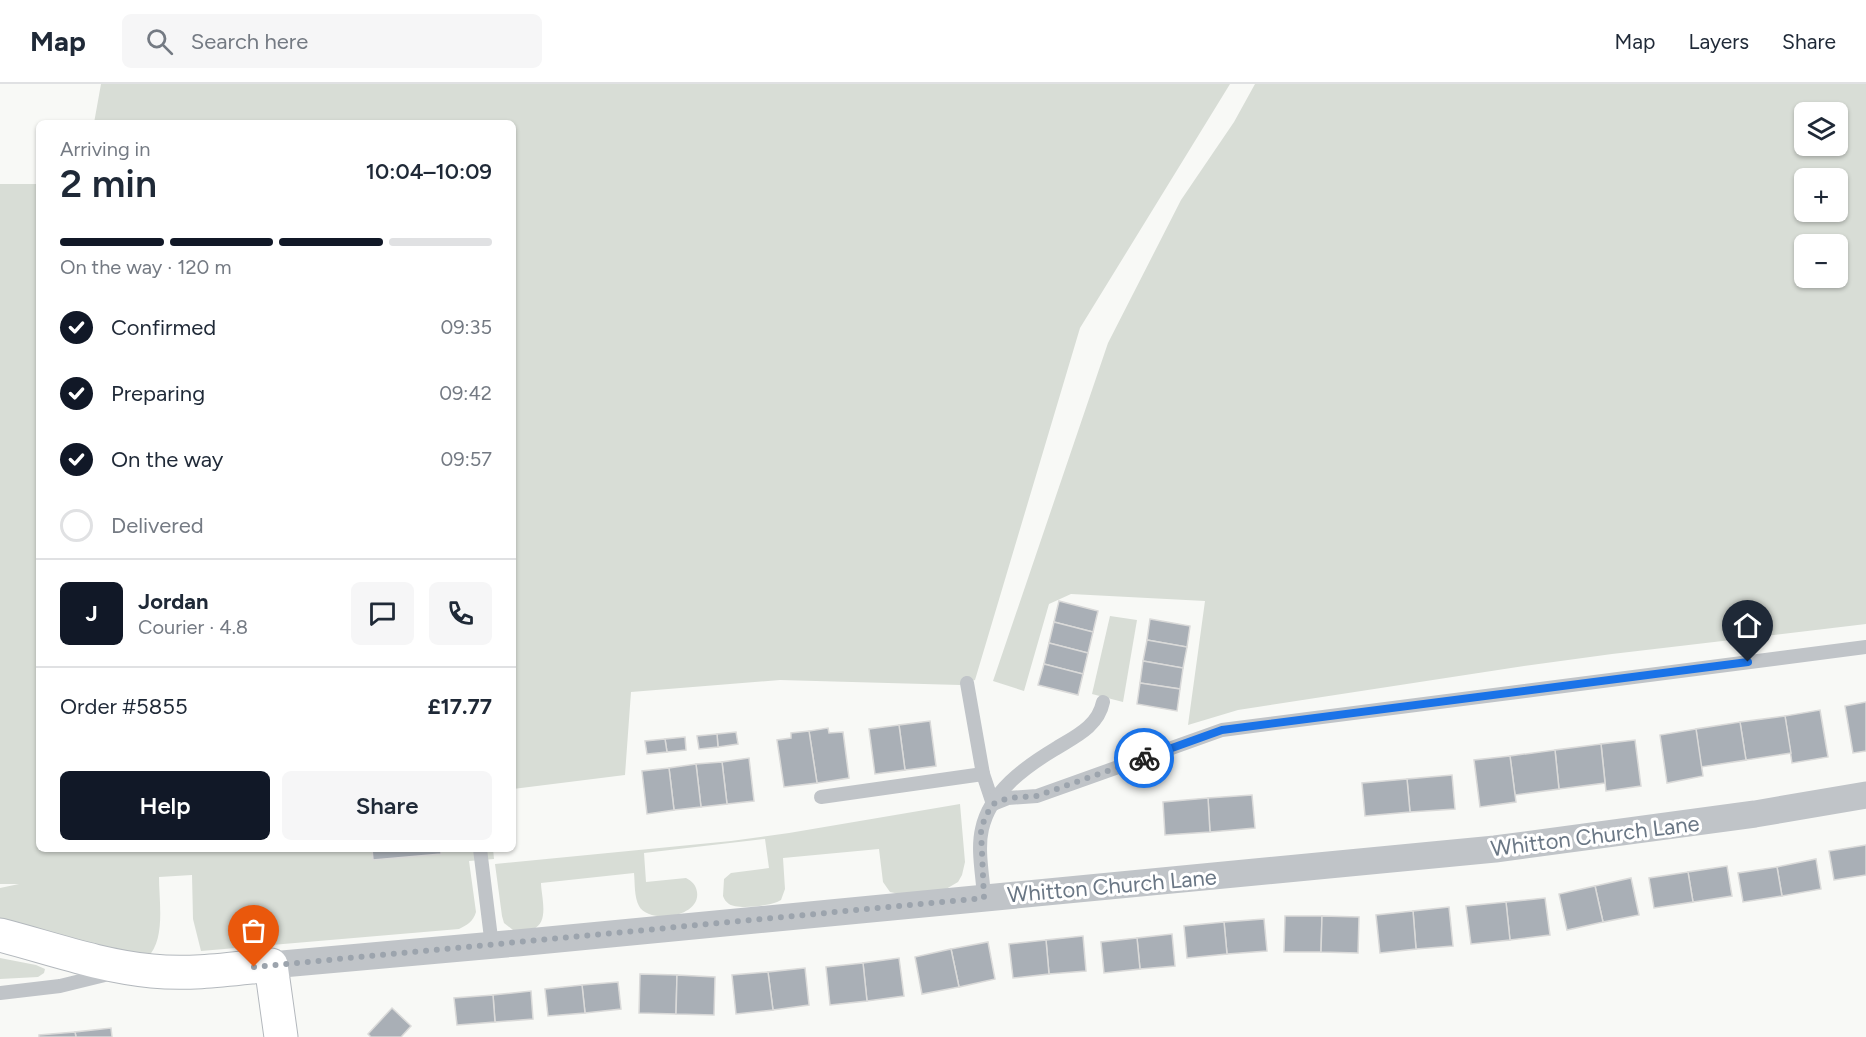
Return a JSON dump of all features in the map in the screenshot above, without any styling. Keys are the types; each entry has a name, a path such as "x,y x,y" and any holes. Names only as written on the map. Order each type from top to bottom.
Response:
{"street":[{"name":"Whitton Church Lane","path":"0,936 128,968 176,973 492,946 1495,849 1653,829 1866,795"},
{"path":"271,965 281,1037"}],"lane":[{"path":"993,804 1008,798 1037,796 1222,730 1866,647"},
{"path":"967,683 983,774 993,804"},
{"path":"984,898 981,831 985,817 1012,779 1089,727 1102,710 1103,702"},
{"path":"821,797 983,774"},
{"path":"480,852 492,946"},
{"path":"0,993 82,982 128,968"}],"shaded area":[{"path":"101,84 1230,84 1080,328 975,680 960,685 780,680 631,692 625,775 516,789 516,120 95,120"},
{"path":"1255,84 1866,84 1866,624 1524,666 1238,710 1188,725 1205,601 1071,594 1049,604 1024,691 993,681 1108,343 1181,200 1234,122"},
{"path":"0,184 36,184 36,852 493,852 494,859 469,861 476,912 467,924 459,929 201,951 193,919 192,875 159,877 159,931 153,950 147,958 0,923 0,888 19,884 0,884"},
{"path":"1110,616 1137,620 1123,702 1092,694"},
{"path":"960,804 965,862 958,882 946,889 899,894 890,892 883,882 879,849 783,858 785,889 781,900 755,906 739,907 729,904 723,896 724,879 731,873 769,868 765,839 644,853 646,882 686,878 695,885 696,901 683,913 662,916 644,912 636,898 634,873 541,883 543,915 538,926 533,929 513,930 504,923 502,916 495,864 731,841"},
{"path":"0,958 36,965 45,969 44,973 38,977 0,979"}],"building":[{"path":"1059,601 1098,611 1093,632 1054,622"},
{"path":"1150,619 1190,626 1187,647 1147,640"},
{"path":"1054,622 1093,632 1088,653 1049,643"},
{"path":"1147,640 1187,647 1183,668 1143,661"},
{"path":"1049,643 1088,653 1083,674 1044,664"},
{"path":"1143,661 1183,668 1180,689 1140,683"},
{"path":"1044,664 1083,674 1078,695 1038,685"},
{"path":"1140,683 1180,689 1177,711 1137,704"},
{"path":"1866,702 1866,751 1853,753 1845,706"},
{"path":"1820,710 1828,757 1792,763 1785,716"},
{"path":"1785,716 1791,753 1746,760 1740,722"},
{"path":"930,721 936,766 905,770 899,725"},
{"path":"1740,722 1746,760 1701,767 1696,729"},
{"path":"899,725 905,770 875,774 869,729"},
{"path":"828,728 829,733 843,732 849,778 817,783 809,731"},
{"path":"1696,729 1703,776 1667,783 1660,735"},
{"path":"809,731 817,783 784,787 777,740 791,738 791,733"},
{"path":"736,732 738,744 718,747 717,734"},
{"path":"717,734 718,747 699,749 697,736"},
{"path":"685,737 686,750 667,752 665,739"},
{"path":"665,739 667,752 647,754 645,741"},
{"path":"1635,740 1641,786 1606,791 1601,744"},
{"path":"1601,744 1605,783 1559,789 1555,750"},
{"path":"1555,750 1559,789 1515,795 1510,756"},
{"path":"1510,756 1516,802 1480,807 1474,760"},
{"path":"749,758 754,801 727,804 722,762"},
{"path":"722,762 727,804 701,807 696,764"},
{"path":"696,764 701,807 674,810 669,768"},
{"path":"669,768 674,810 647,814 642,771"},
{"path":"1452,775 1455,809 1410,812 1407,779"},
{"path":"1407,779 1410,812 1365,816 1362,783"},
{"path":"1252,795 1255,828 1210,832 1208,798"},
{"path":"1208,798 1210,832 1165,835 1163,802"},
{"path":"1866,845 1866,875 1834,880 1829,851"},
{"path":"372,852 441,852 441,854 373,860"},
{"path":"1816,859 1821,889 1782,896 1777,867"},
{"path":"1727,866 1732,896 1693,902 1688,872"},
{"path":"1777,867 1782,896 1743,902 1738,873"},
{"path":"1688,872 1693,902 1654,908 1649,878"},
{"path":"1631,878 1639,915 1603,922 1595,886"},
{"path":"1595,886 1603,922 1567,930 1559,894"},
{"path":"1545,898 1550,935 1510,940 1506,902"},
{"path":"1506,902 1510,940 1471,944 1466,906"},
{"path":"1449,907 1453,946 1416,949 1413,911"},
{"path":"1413,911 1416,949 1380,953 1376,915"},
{"path":"1285,916 1322,916 1321,952 1284,952"},
{"path":"1322,916 1359,917 1358,953 1321,952"},
{"path":"1264,919 1267,951 1227,954 1224,922"},
{"path":"1224,922 1227,954 1187,958 1184,926"},
{"path":"1172,934 1175,966 1140,969 1137,938"},
{"path":"1083,936 1086,971 1049,974 1046,940"},
{"path":"1137,938 1140,969 1104,973 1101,942"},
{"path":"1046,940 1049,974 1013,978 1009,944"},
{"path":"988,942 995,979 959,987 951,949"},
{"path":"951,949 959,987 922,994 915,957"},
{"path":"899,958 904,996 867,1001 863,963"},
{"path":"863,963 867,1001 830,1005 826,967"},
{"path":"805,968 809,1005 773,1010 768,972"},
{"path":"768,972 773,1010 736,1014 732,975"},
{"path":"640,974 677,975 676,1014 639,1013"},
{"path":"677,975 715,977 714,1015 676,1014"},
{"path":"618,982 621,1009 585,1013 582,985"},
{"path":"582,985 585,1013 548,1016 545,989"},
{"path":"531,991 533,1019 495,1022 493,995"},
{"path":"493,995 495,1022 457,1025 454,998"},
{"path":"392,1008 411,1026 401,1037 371,1037 368,1034"},
{"path":"111,1028 112,1037 76,1037 75,1032"},
{"path":"75,1032 76,1037 39,1037 39,1035"}],"way so far":[{"path":"254,967 984,898 981,831 985,817 993,804 1008,798 1037,796 1144,758"}],"route":[{"path":"1144,758 1222,730 1748,662"}]}
